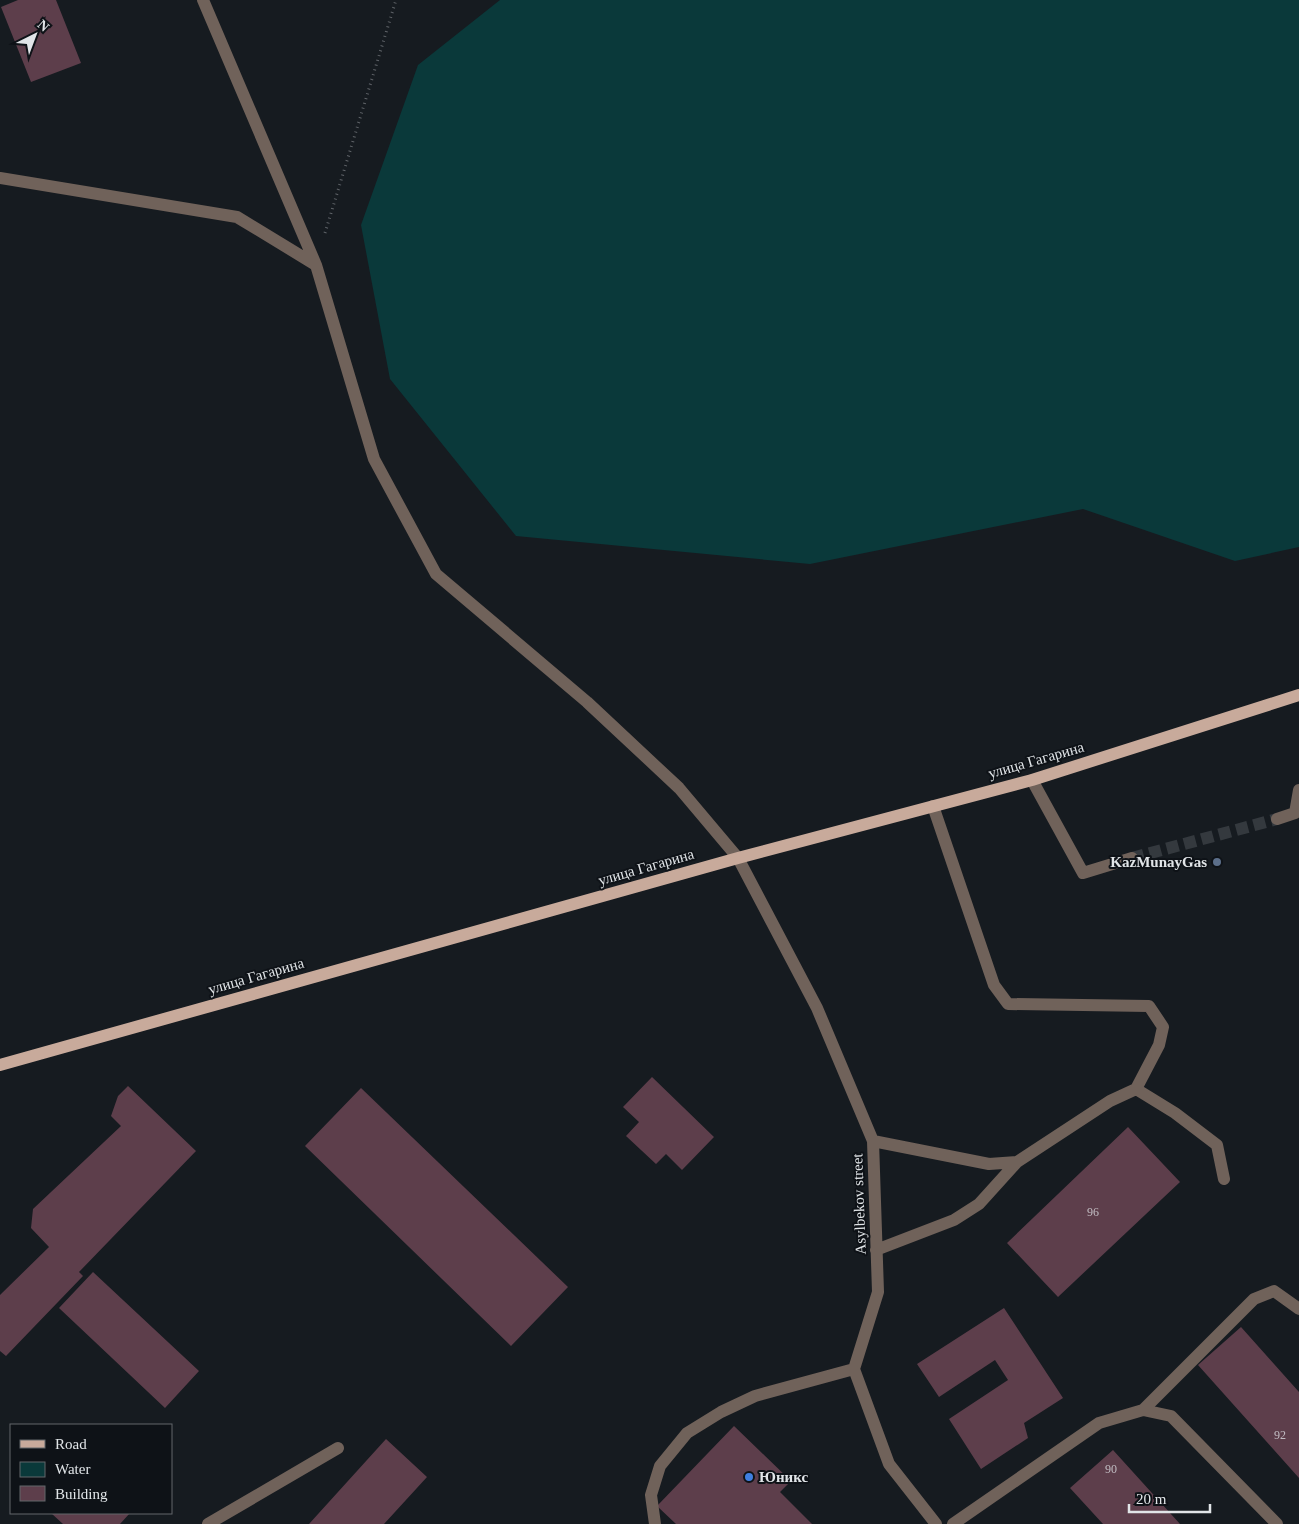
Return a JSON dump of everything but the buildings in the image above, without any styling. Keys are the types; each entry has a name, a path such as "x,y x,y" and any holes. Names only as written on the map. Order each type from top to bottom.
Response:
{"main road":[{"name":"улица Гагарина","path":"0,1065 738,858 1032,780 1299,695"}],"street":[{"name":"Asylbekov street","path":"203,0 316,265 374,459 436,574 587,702 680,788 738,858 817,1008 874,1141 878,1292 854,1369"},
{"path":"0,178 237,217 316,265"},
{"path":"1032,780 1083,872 1132,858"},
{"path":"1277,819 1295,812 1299,790"},
{"path":"876,1250 954,1220 979,1204 1017,1162 1110,1101 1136,1089 1159,1045 1163,1027 1149,1006 1008,1004 994,985 933,806"},
{"path":"1136,1089 1175,1113 1217,1145 1224,1178"},
{"path":"874,1141 989,1164 1017,1162"},
{"path":"953,1524 1099,1423 1143,1410 1254,1299 1274,1291 1299,1310"},
{"path":"655,1524 651,1495 660,1466 687,1433 721,1412 755,1396 854,1369 890,1464 936,1524"},
{"path":"1143,1410 1171,1416 1277,1524"},
{"path":"208,1524 338,1448"}],"path":[{"path":"316,265 396,0"}],"water":[{"path":"500,0 1299,0 1299,547 1235,561 1083,509 810,564 516,536 390,379 361,225 418,65"}],"tunnel":[{"path":"1132,858 1277,819"}],"place":[{"name":"KazMunayGas","path":"1217,862"},
{"name":"Юникс","path":"749,1477"}]}
